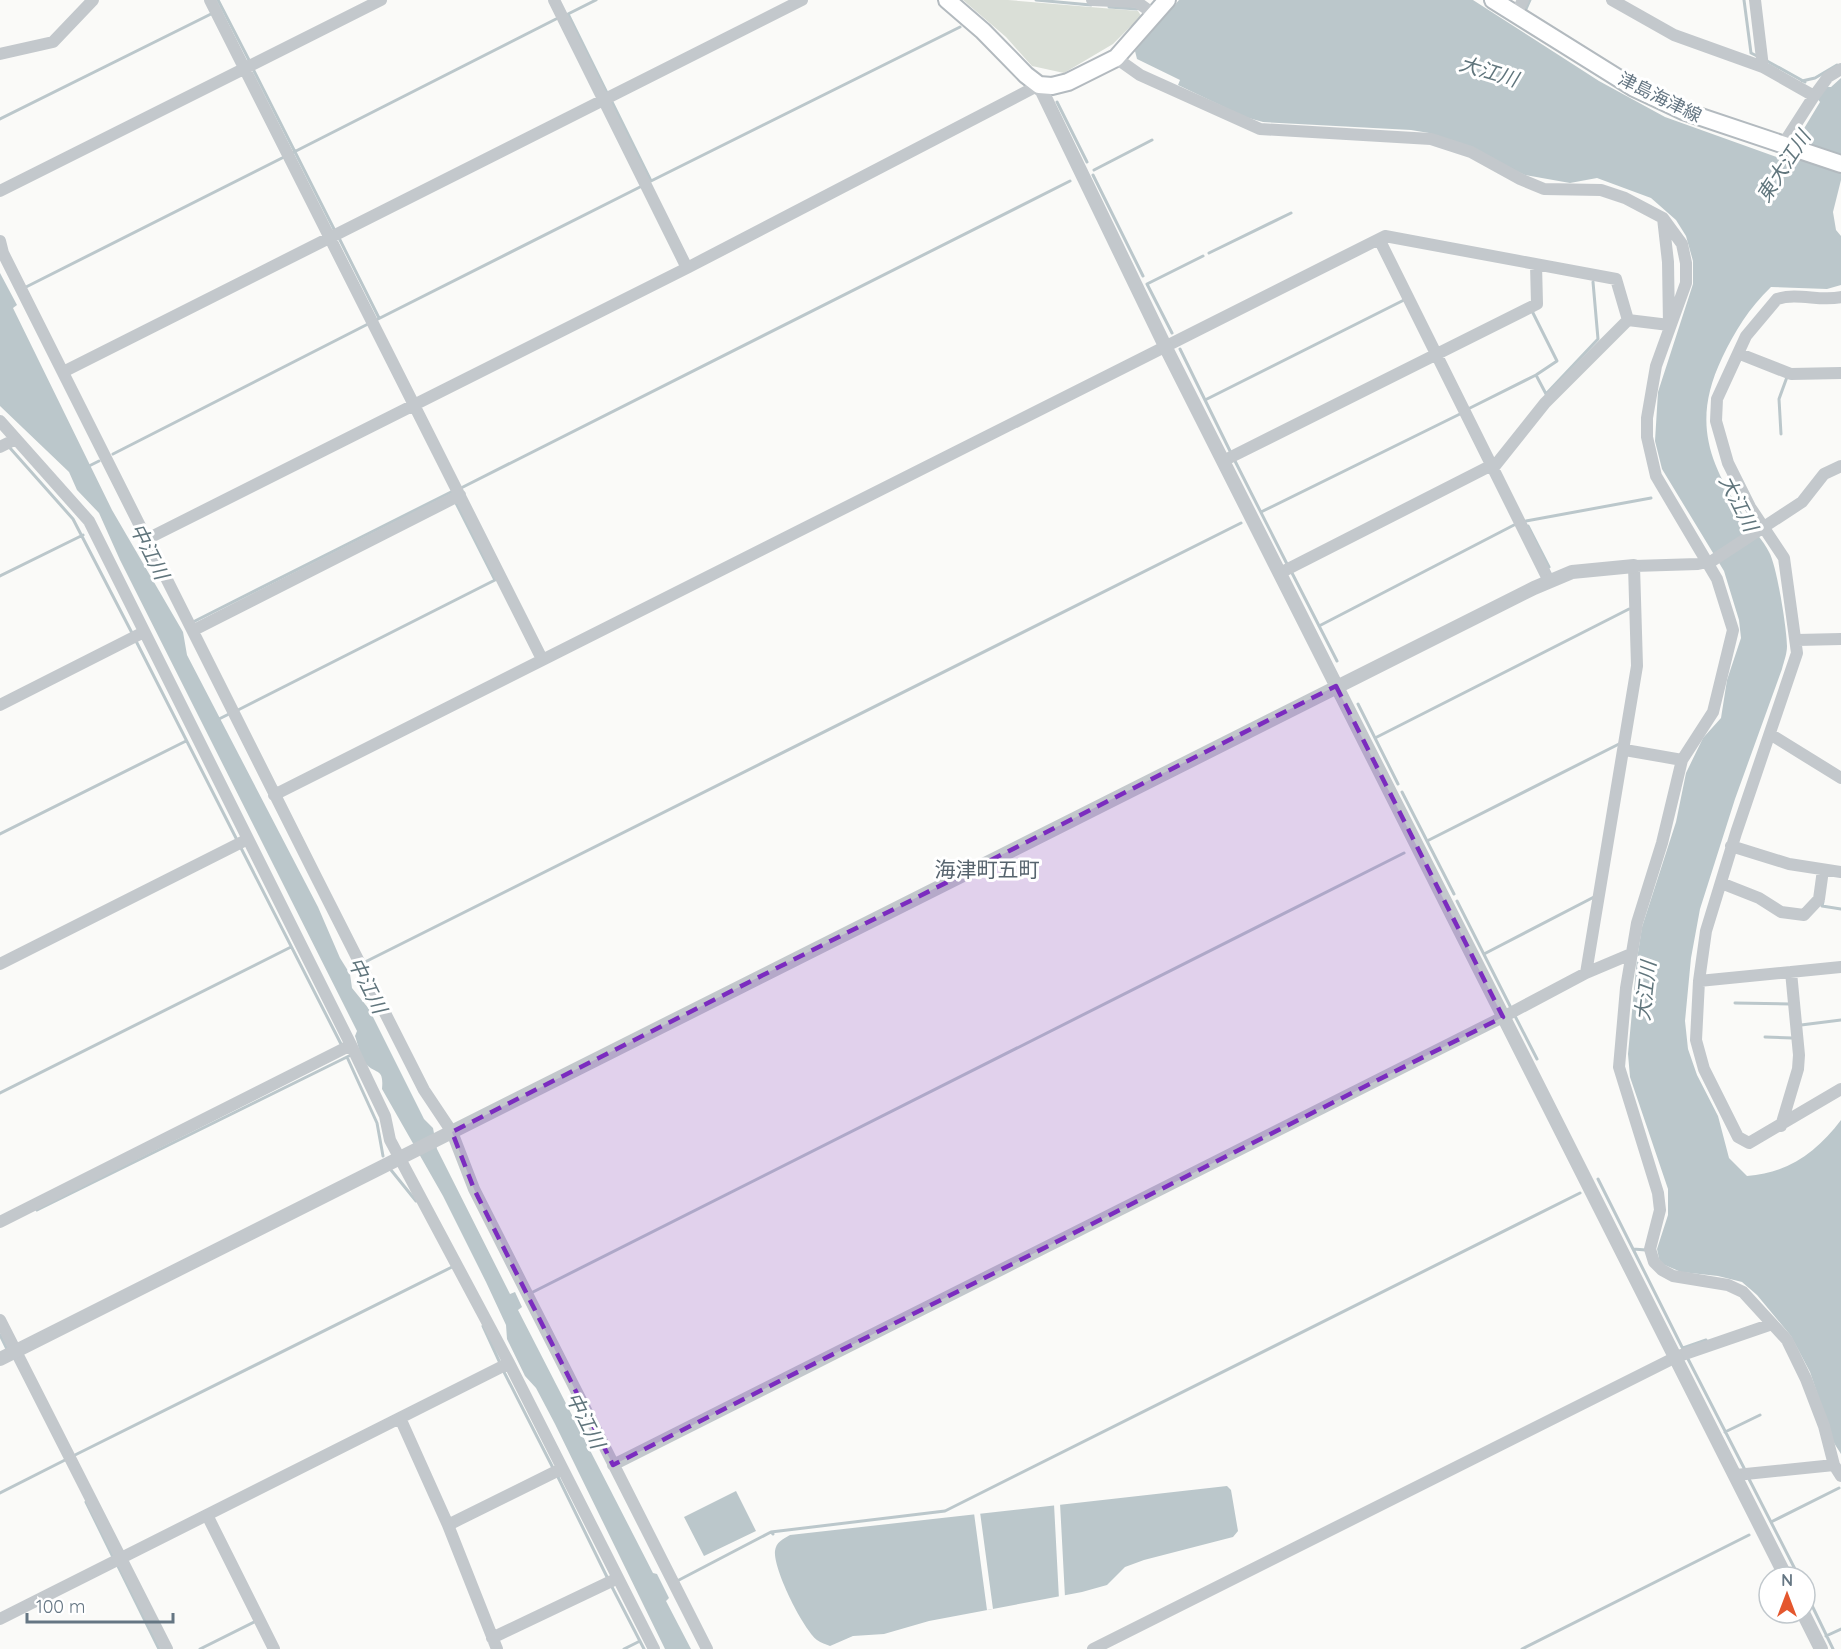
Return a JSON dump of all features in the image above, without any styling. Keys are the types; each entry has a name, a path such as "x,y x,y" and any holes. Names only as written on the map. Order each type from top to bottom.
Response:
{"main road":[{"path":"947,0 1039,85 1068,82 1116,58 1167,0"},
{"name":"津島海津線","path":"1493,0 1519,7 1634,88 1683,111 1841,164"}],"street":[{"path":"0,54 53,42 93,0"},
{"path":"210,0 542,659"},
{"path":"0,191 381,0"},
{"path":"554,0 687,268"},
{"path":"63,372 802,0"},
{"path":"1092,0 1138,1 1155,15"},
{"path":"1616,0 1674,35 1762,67 1814,96"},
{"path":"1755,0 1762,67"},
{"path":"1116,58 1140,75 1260,129 1431,139 1471,152 1520,179 1544,189 1601,190 1625,198 1663,218 1682,244 1686,263 1681,302 1669,325 1656,366 1647,418 1647,437 1656,476 1710,562 1733,630 1713,712 1682,760 1631,954 1619,1067 1658,1193 1660,1210 1650,1249 1651,1256 1662,1270 1674,1276 1728,1285 1743,1292 1787,1340 1806,1379 1824,1426 1834,1464 1841,1476"},
{"path":"1785,147 1814,96 1828,77 1841,69"},
{"path":"147,539 687,268 1039,85 1166,348 1780,1565"},
{"path":"1663,218 1668,262 1669,325"},
{"path":"274,795 1385,236 1616,279 1628,320"},
{"path":"1379,239 1549,581"},
{"path":"0,241 3,253 194,630 274,795 708,1649"},
{"path":"1223,461 1537,304 1536,264"},
{"path":"1841,297 1829,300 1802,297 1777,299 1746,336 1740,354 1717,399 1716,421 1728,463 1762,528 1784,558 1797,640 1794,668 1731,846 1706,931 1699,981 1696,1041 1704,1069 1738,1137 1749,1143 1841,1089"},
{"path":"1628,320 1669,325"},
{"path":"1280,573 1493,466 1545,403 1628,320"},
{"path":"1740,354 1791,374 1841,373"},
{"path":"0,421 89,521 351,1045 385,1116 390,1140 399,1159 509,1363 654,1649"},
{"path":"0,447 16,439"},
{"path":"0,1359 1549,581 1572,572 1710,562 1802,502 1824,474 1841,466"},
{"path":"194,630 460,495"},
{"path":"1586,973 1637,666 1634,566"},
{"path":"0,705 144,633"},
{"path":"1797,640 1841,639"},
{"path":"1770,734 1841,778"},
{"path":"1624,750 1682,760"},
{"path":"0,964 248,839"},
{"path":"1731,846 1766,858 1841,872"},
{"path":"1721,883 1760,898 1781,912 1804,915 1819,899 1823,870"},
{"path":"613,1465 1503,1017 1586,973 1631,954"},
{"path":"1699,981 1841,967"},
{"path":"1781,1126 1798,1069 1799,1055 1791,972"},
{"path":"0,1222 351,1045"},
{"path":"0,1320 166,1649"},
{"path":"1093,1649 1676,1357 1772,1324"},
{"path":"0,1619 509,1363"},
{"path":"400,1418 448,1525 495,1644 618,1578"},
{"path":"1736,1475 1834,1464"},
{"path":"448,1525 561,1469"},
{"path":"207,1515 274,1649"},
{"path":"1809,1625 1821,1649"}],"highlighted area":[{"path":"1336,686 1503,1017 613,1465 474,1189 452,1132"}],"shaded area":[{"path":"963,0 1008,0 1138,11 1142,17 1134,28 1131,26 1113,44 1064,73 1032,66 1006,37"}],"water":[{"path":"1179,0 1473,0 1599,81 1665,117 1785,160 1820,102 1816,97 1824,87 1831,87 1841,78 1841,180 1833,212 1836,230 1841,236 1841,285 1827,289 1771,287 1749,312 1732,338 1713,381 1708,402 1706,422 1708,441 1714,460 1733,499 1764,543 1772,559 1781,598 1787,646 1782,669 1735,799 1700,909 1691,958 1685,1021 1688,1049 1697,1075 1718,1116 1729,1158 1747,1176 1776,1170 1800,1159 1822,1142 1841,1120 1841,1454 1834,1443 1810,1372 1791,1336 1757,1295 1742,1282 1718,1276 1681,1272 1660,1263 1657,1249 1668,1215 1668,1189 1630,1077 1628,1054 1642,927 1676,822 1686,773 1703,738 1721,718 1727,680 1741,638 1739,620 1724,571 1662,469 1655,441 1658,392 1693,284 1693,261 1686,236 1676,220 1651,198 1597,178 1570,183 1525,175 1429,133 1411,130 1263,122 1245,117 1178,85 1180,80 1137,59 1135,51"},
{"path":"0,273 17,305 13,308 112,510 183,632 187,655 318,907 340,958 350,974 352,988 369,1009 424,1119 433,1128 437,1149 510,1294 515,1292 522,1307 518,1310 653,1573 657,1574 669,1598 666,1601 691,1649 665,1649 555,1424 536,1388 525,1376 507,1339 506,1325 443,1196 382,1089 382,1077 362,1058 355,1036 357,1031 120,560 99,513 77,490 69,472 0,406"},
{"path":"1227,1486 1231,1490 1238,1531 1233,1537 1144,1560 1125,1567 1107,1585 1082,1592 929,1621 884,1634 853,1636 830,1646 817,1640 804,1624 790,1598 776,1560 777,1545 790,1535"},
{"path":"736,1491 756,1531 704,1556 684,1517"}],"pier":[{"path":"1060,1503 1065,1597 1059,1599 1054,1504"},
{"path":"980,1512 993,1609 987,1610 974,1513"}],"waterway":[{"path":"218,0 250,62"},
{"path":"568,14 596,0"},
{"path":"1036,0 1091,5"},
{"path":"1526,9 1530,0"},
{"path":"1744,0 1751,53 1757,56"},
{"path":"1109,7 1137,9"},
{"path":"0,119 213,13"},
{"path":"568,14 607,93"},
{"path":"292,153 556,19"},
{"path":"649,182 960,27"},
{"path":"1767,61 1805,82"},
{"path":"1802,81 1815,78 1837,65"},
{"path":"253,69 335,231"},
{"path":"611,100 651,181"},
{"path":"1057,102 1087,162"},
{"path":"1094,170 1152,140"},
{"path":"26,287 284,157"},
{"path":"1093,175 1143,276"},
{"path":"461,488 1070,181"},
{"path":"376,320 640,187"},
{"path":"1209,253 1291,213"},
{"path":"339,238 379,318"},
{"path":"1172,333 1147,284 1203,256"},
{"path":"1536,375 1546,394 1598,339 1593,282"},
{"path":"1205,400 1404,300"},
{"path":"1468,409 1536,375 1557,361 1532,311"},
{"path":"113,454 368,324"},
{"path":"1180,349 1230,451"},
{"path":"1781,434 1779,399 1787,377"},
{"path":"1261,512 1462,413"},
{"path":"10,448 73,519 132,633"},
{"path":"87,467 99,461"},
{"path":"1235,461 1287,564"},
{"path":"193,622 453,491"},
{"path":"1526,521 1651,498"},
{"path":"238,710 495,580 456,503"},
{"name":"中江川","path":"363,963 1241,523"},
{"path":"1319,626 1514,525"},
{"path":"1528,526 1549,567"},
{"path":"0,576 83,535"},
{"path":"1291,571 1337,661"},
{"path":"1375,738 1629,609"},
{"path":"136,641 237,840"},
{"path":"1358,704 1398,784"},
{"path":"217,720 229,714"},
{"path":"0,834 186,741"},
{"path":"1427,841 1619,744"},
{"path":"1402,792 1454,894"},
{"path":"241,848 342,1046"},
{"path":"531,1293 1404,853"},
{"path":"1484,954 1594,897"},
{"path":"1457,901 1511,1008"},
{"path":"1823,902 1822,906 1841,909"},
{"path":"0,1093 291,947"},
{"name":"中江川","path":"345,972 354,968"},
{"path":"1735,1003 1790,1004"},
{"path":"1515,1016 1537,1059"},
{"path":"1801,1025 1841,1020"},
{"path":"1765,1037 1792,1038"},
{"path":"37,1210 351,1055"},
{"path":"347,1057 377,1123 383,1156"},
{"path":"391,1170 416,1201"},
{"path":"1598,1179 1633,1249 1646,1250"},
{"path":"771,1532 945,1511 1580,1193"},
{"path":"1633,1249 1683,1349"},
{"path":"73,1456 452,1267"},
{"path":"483,1326 500,1363"},
{"path":"0,1335 7,1349"},
{"path":"1683,1348 1706,1340"},
{"path":"1687,1357 1745,1470"},
{"path":"503,1370 553,1468"},
{"path":"1725,1432 1760,1415"},
{"path":"0,1493 67,1459"},
{"path":"557,1475 608,1579"},
{"path":"1749,1479 1793,1565"},
{"path":"1771,1522 1839,1488"},
{"path":"86,1502 113,1557"},
{"path":"679,1580 771,1532 773,1534"},
{"path":"1522,1649 1749,1535"},
{"path":"118,1566 159,1649"},
{"path":"611,1585 644,1649"},
{"path":"1817,1616 1833,1649"},
{"path":"200,1649 256,1621"},
{"path":"1826,1636 1841,1629"},
{"path":"624,1649 640,1641"}],"district":[{"name":"海津町五町","path":"987,869"}],"water label":[{"name":"大江川","path":"1489,71"},
{"name":"東大江川","path":"1783,166"},
{"name":"大江川","path":"1739,503"},
{"name":"大江川","path":"1645,991"}]}
